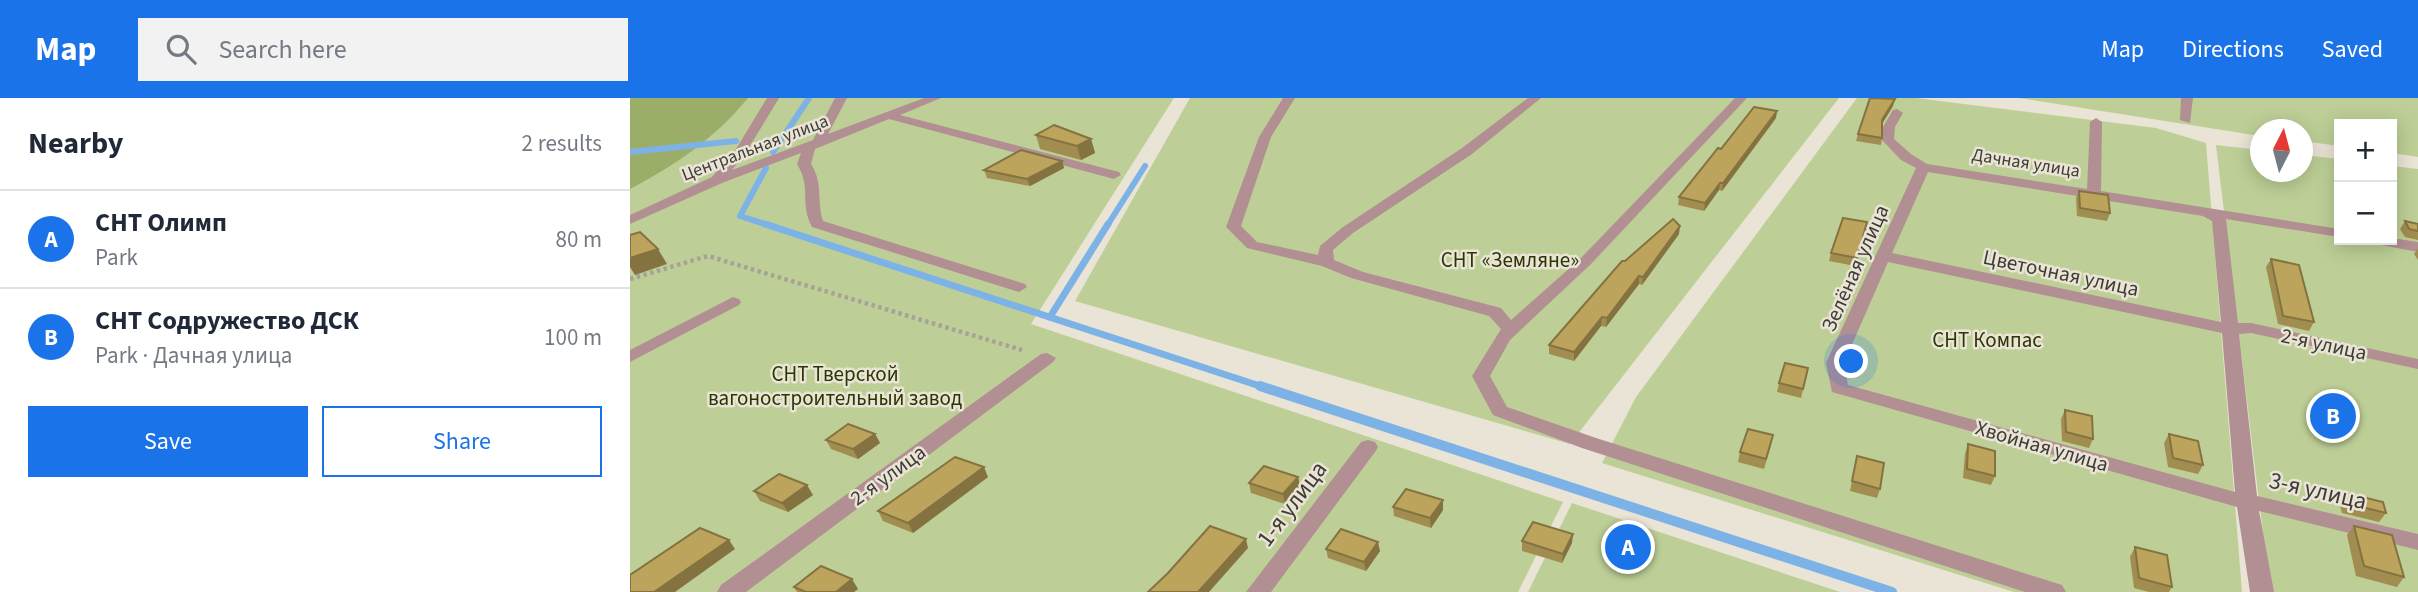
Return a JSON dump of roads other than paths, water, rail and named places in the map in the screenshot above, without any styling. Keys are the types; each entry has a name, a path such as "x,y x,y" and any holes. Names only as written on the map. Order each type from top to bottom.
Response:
{"street":[{"path":"717,180 741,151 773,98"},
{"path":"841,98 804,163 813,178 811,204 817,224 1019,287"},
{"name":"Центральная улица","path":"630,220 717,180 935,98"},
{"path":"1289,98 1265,137 1233,228 1252,244 1327,262 1357,275 1495,312 1511,330"},
{"path":"1327,262 1325,249 1349,230 1456,159 1535,98"},
{"path":"1741,98 1586,261 1503,337 1481,376 1500,411 1589,443 2054,592"},
{"path":"2186,120 2188,98"},
{"path":"1898,113 1889,127 1888,140 1906,157 1923,167"},
{"path":"891,116 1114,175"},
{"path":"2094,193 2096,122"},
{"name":"Дачная улица","path":"1923,167 2334,232"},
{"name":"Зелёная улица","path":"1839,388 1835,363 1923,167"},
{"path":"2205,211 2219,219 2247,502 2262,592"},
{"path":"2397,244 2418,247"},
{"name":"Цветочная улица","path":"1884,256 2229,329"},
{"path":"630,357 733,302"},
{"name":"2-я улица","path":"2229,329 2251,328 2418,365"},
{"name":"2-я улица","path":"729,592 1047,358"},
{"name":"Хвойная улица","path":"1839,388 2178,485 2247,502"},
{"name":"1-я улица","path":"1258,592 1368,447"},
{"name":"3-я улица","path":"2247,502 2277,506 2418,542"}],"waterway":[{"path":"773,152 809,98"},
{"path":"630,152 736,141"},
{"path":"1107,226 1145,166"},
{"path":"766,168 740,216 771,226"},
{"path":"765,224 1266,388"},
{"path":"1050,317 1108,224"},
{"path":"1260,386 1892,592"}],"place":[{"name":"СНТ Содружество ДСК","path":"2333,416"},
{"name":"СНТ Олимп","path":"1628,547"}],"park label":[{"name":"СНТ «Земляне»","path":"1510,260"},
{"name":"СНТ Компас","path":"1987,340"},
{"name":"СНТ Тверской вагоностроительный завод","path":"835,386"}]}
